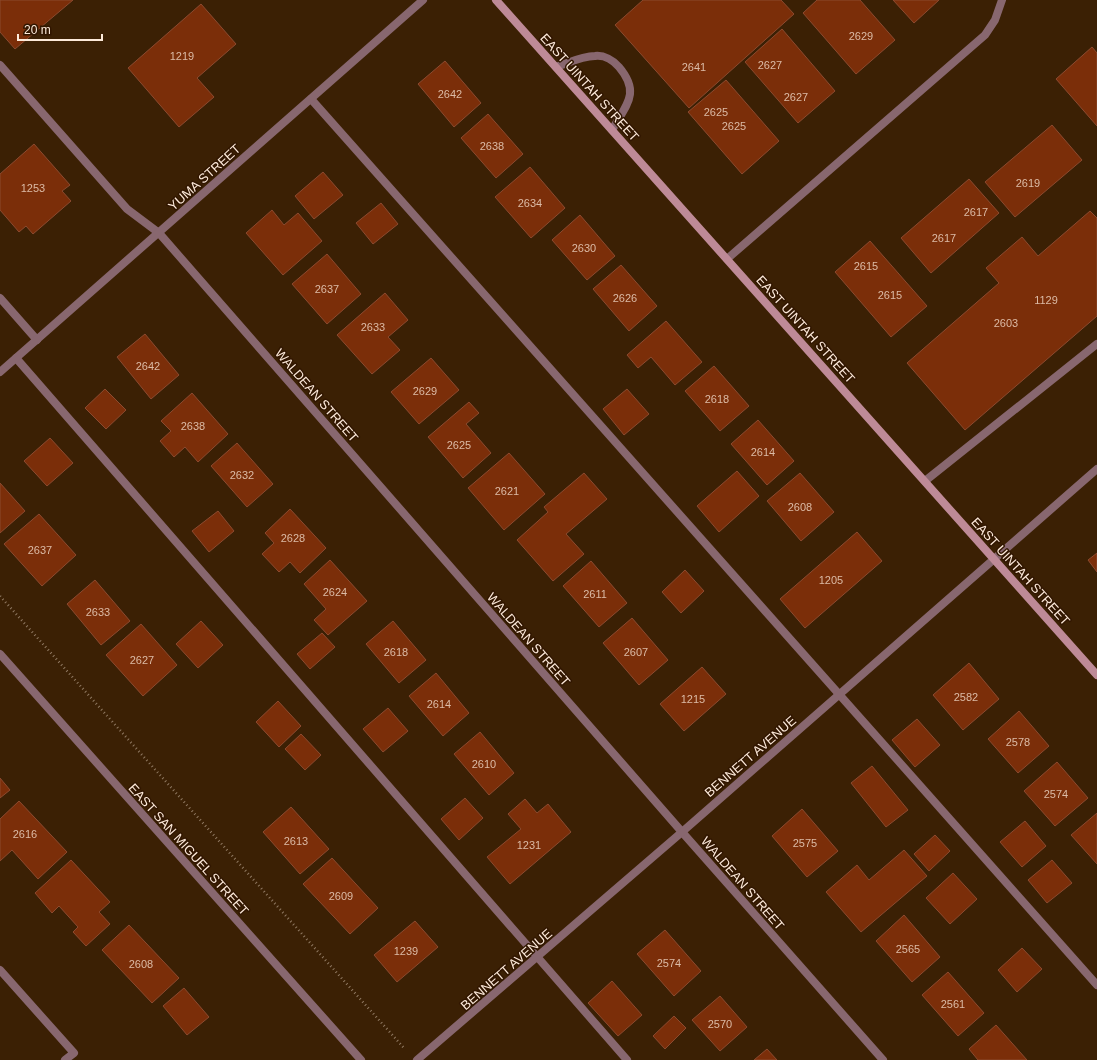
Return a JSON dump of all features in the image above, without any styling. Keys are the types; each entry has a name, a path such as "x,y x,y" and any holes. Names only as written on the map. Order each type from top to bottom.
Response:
{"main road":[{"name":"EAST UINTAH STREET","path":"496,0 1097,675"}],"street":[{"name":"YUMA STREET","path":"0,372 423,0"},
{"path":"727,259 986,35 995,20 1002,0"},
{"path":"556,67 594,56 606,57 616,63 628,77 632,87 629,99 612,130"},
{"name":"WALDEAN STREET","path":"0,65 127,209 159,233 883,1060"},
{"path":"311,99 1097,985"},
{"path":"0,298 37,340"},
{"path":"925,482 1097,344"},
{"path":"16,358 626,1060"},
{"name":"BENNETT AVENUE","path":"417,1060 682,832 1097,469"},
{"name":"EAST SAN MIGUEL STREET","path":"0,654 361,1060"},
{"path":"0,970 74,1053 65,1060"}],"path":[{"path":"0,596 405,1049"}],"building":[{"path":"0,0 73,0 15,49 0,32"},
{"path":"643,0 781,0 794,14 689,108 615,25"},
{"path":"817,0 860,0 895,40 856,74 803,13"},
{"path":"893,0 939,0 914,23"},
{"path":"201,4 236,44 197,78 214,97 179,127 128,68"},
{"path":"782,29 835,91 798,123 745,62"},
{"path":"1092,47 1097,53 1097,126 1056,79"},
{"path":"445,61 481,103 454,127 418,84"},
{"path":"726,80 779,141 742,174 688,112"},
{"path":"488,114 523,154 496,178 461,138"},
{"path":"1052,125 1082,160 1015,217 985,182"},
{"path":"34,144 70,185 62,191 71,201 33,234 26,226 19,232 0,210 0,174"},
{"path":"530,167 565,208 531,238 495,197"},
{"path":"323,172 343,195 314,219 295,196"},
{"path":"969,179 999,213 931,273 901,238"},
{"path":"381,203 398,224 373,244 356,223"},
{"path":"272,210 284,225 298,213 322,241 283,275 246,233"},
{"path":"1090,211 1097,218 1097,316 965,430 907,363 999,283 986,268 1022,237 1038,256"},
{"path":"580,215 615,256 587,280 552,240"},
{"path":"870,241 927,306 891,337 835,272"},
{"path":"327,254 361,294 327,324 292,284"},
{"path":"621,265 657,306 629,331 593,289"},
{"path":"385,293 408,320 388,337 400,350 372,374 337,335"},
{"path":"666,321 702,362 675,385 651,357 638,368 627,355"},
{"path":"145,334 179,375 151,399 117,357"},
{"path":"431,358 459,390 419,424 391,392"},
{"path":"714,366 749,406 720,431 685,391"},
{"path":"105,389 126,410 106,429 85,408"},
{"path":"627,389 649,414 624,435 603,409"},
{"path":"192,393 228,434 198,462 185,447 174,457 160,441 171,431 161,421"},
{"path":"469,402 479,413 466,424 491,453 463,478 428,437"},
{"path":"758,420 794,461 767,485 731,444"},
{"path":"50,438 73,463 47,486 24,461"},
{"path":"237,443 273,484 247,507 211,466"},
{"path":"509,453 545,494 504,530 468,488"},
{"path":"737,471 759,496 719,532 697,506"},
{"path":"584,473 607,499 566,534 584,554 553,581 517,540 548,512 544,507"},
{"path":"800,473 834,512 801,541 767,501"},
{"path":"0,483 25,511 0,533"},
{"path":"290,509 326,548 300,573 290,562 279,572 262,554 274,543 265,533"},
{"path":"218,511 234,531 209,552 192,531"},
{"path":"39,514 76,555 42,586 4,544"},
{"path":"857,532 882,561 805,628 780,599"},
{"path":"1097,553 1097,572 1088,560"},
{"path":"330,560 367,601 328,635 314,620 326,609 304,584"},
{"path":"591,561 627,603 599,627 563,586"},
{"path":"685,570 704,591 681,613 662,592"},
{"path":"95,580 130,621 101,645 67,604"},
{"path":"632,618 668,660 639,685 603,643"},
{"path":"201,621 223,645 198,668 176,644"},
{"path":"393,621 426,660 399,683 366,644"},
{"path":"141,624 177,665 143,696 106,655"},
{"path":"322,633 335,647 310,669 297,654"},
{"path":"969,663 999,699 963,730 933,695"},
{"path":"702,667 726,694 684,731 660,704"},
{"path":"436,673 469,713 443,736 409,696"},
{"path":"278,701 301,726 279,747 256,722"},
{"path":"388,708 408,731 383,752 363,729"},
{"path":"1019,711 1049,746 1018,773 988,739"},
{"path":"917,719 940,745 915,767 892,740"},
{"path":"480,732 514,773 489,795 454,754"},
{"path":"301,734 321,755 305,770 285,749"},
{"path":"1057,762 1088,798 1055,826 1024,791"},
{"path":"872,766 908,810 886,827 851,783"},
{"path":"0,778 10,790 0,798"},
{"path":"465,798 483,818 459,840 441,819"},
{"path":"525,799 537,813 548,804 571,832 510,884 487,857 521,829 508,814"},
{"path":"19,801 67,852 38,879 12,850 0,861 0,819"},
{"path":"291,807 329,849 300,874 263,832"},
{"path":"802,809 838,851 807,877 772,836"},
{"path":"1097,813 1097,864 1071,835"},
{"path":"1025,821 1046,846 1022,867 1000,842"},
{"path":"935,835 950,851 929,871 914,854"},
{"path":"904,850 927,876 861,932 826,892 857,865 869,880"},
{"path":"332,858 378,908 350,934 303,884"},
{"path":"71,860 110,902 99,912 110,924 86,946 73,932 78,927 59,906 52,913 35,893"},
{"path":"1052,860 1072,883 1047,903 1028,880"},
{"path":"953,873 977,899 950,924 926,898"},
{"path":"904,915 940,957 912,982 876,941"},
{"path":"415,921 438,947 397,982 374,955"},
{"path":"129,925 179,978 152,1003 102,950"},
{"path":"665,930 701,971 674,996 637,954"},
{"path":"1022,948 1042,969 1017,992 998,970"},
{"path":"948,972 984,1013 958,1036 922,995"},
{"path":"612,981 642,1015 618,1036 588,1003"},
{"path":"184,988 209,1017 187,1035 163,1006"},
{"path":"720,996 747,1027 720,1051 692,1020"},
{"path":"674,1016 686,1028 665,1049 653,1036"},
{"path":"996,1025 1027,1060 978,1060 969,1049"},
{"path":"767,1049 777,1060 754,1060"}]}
